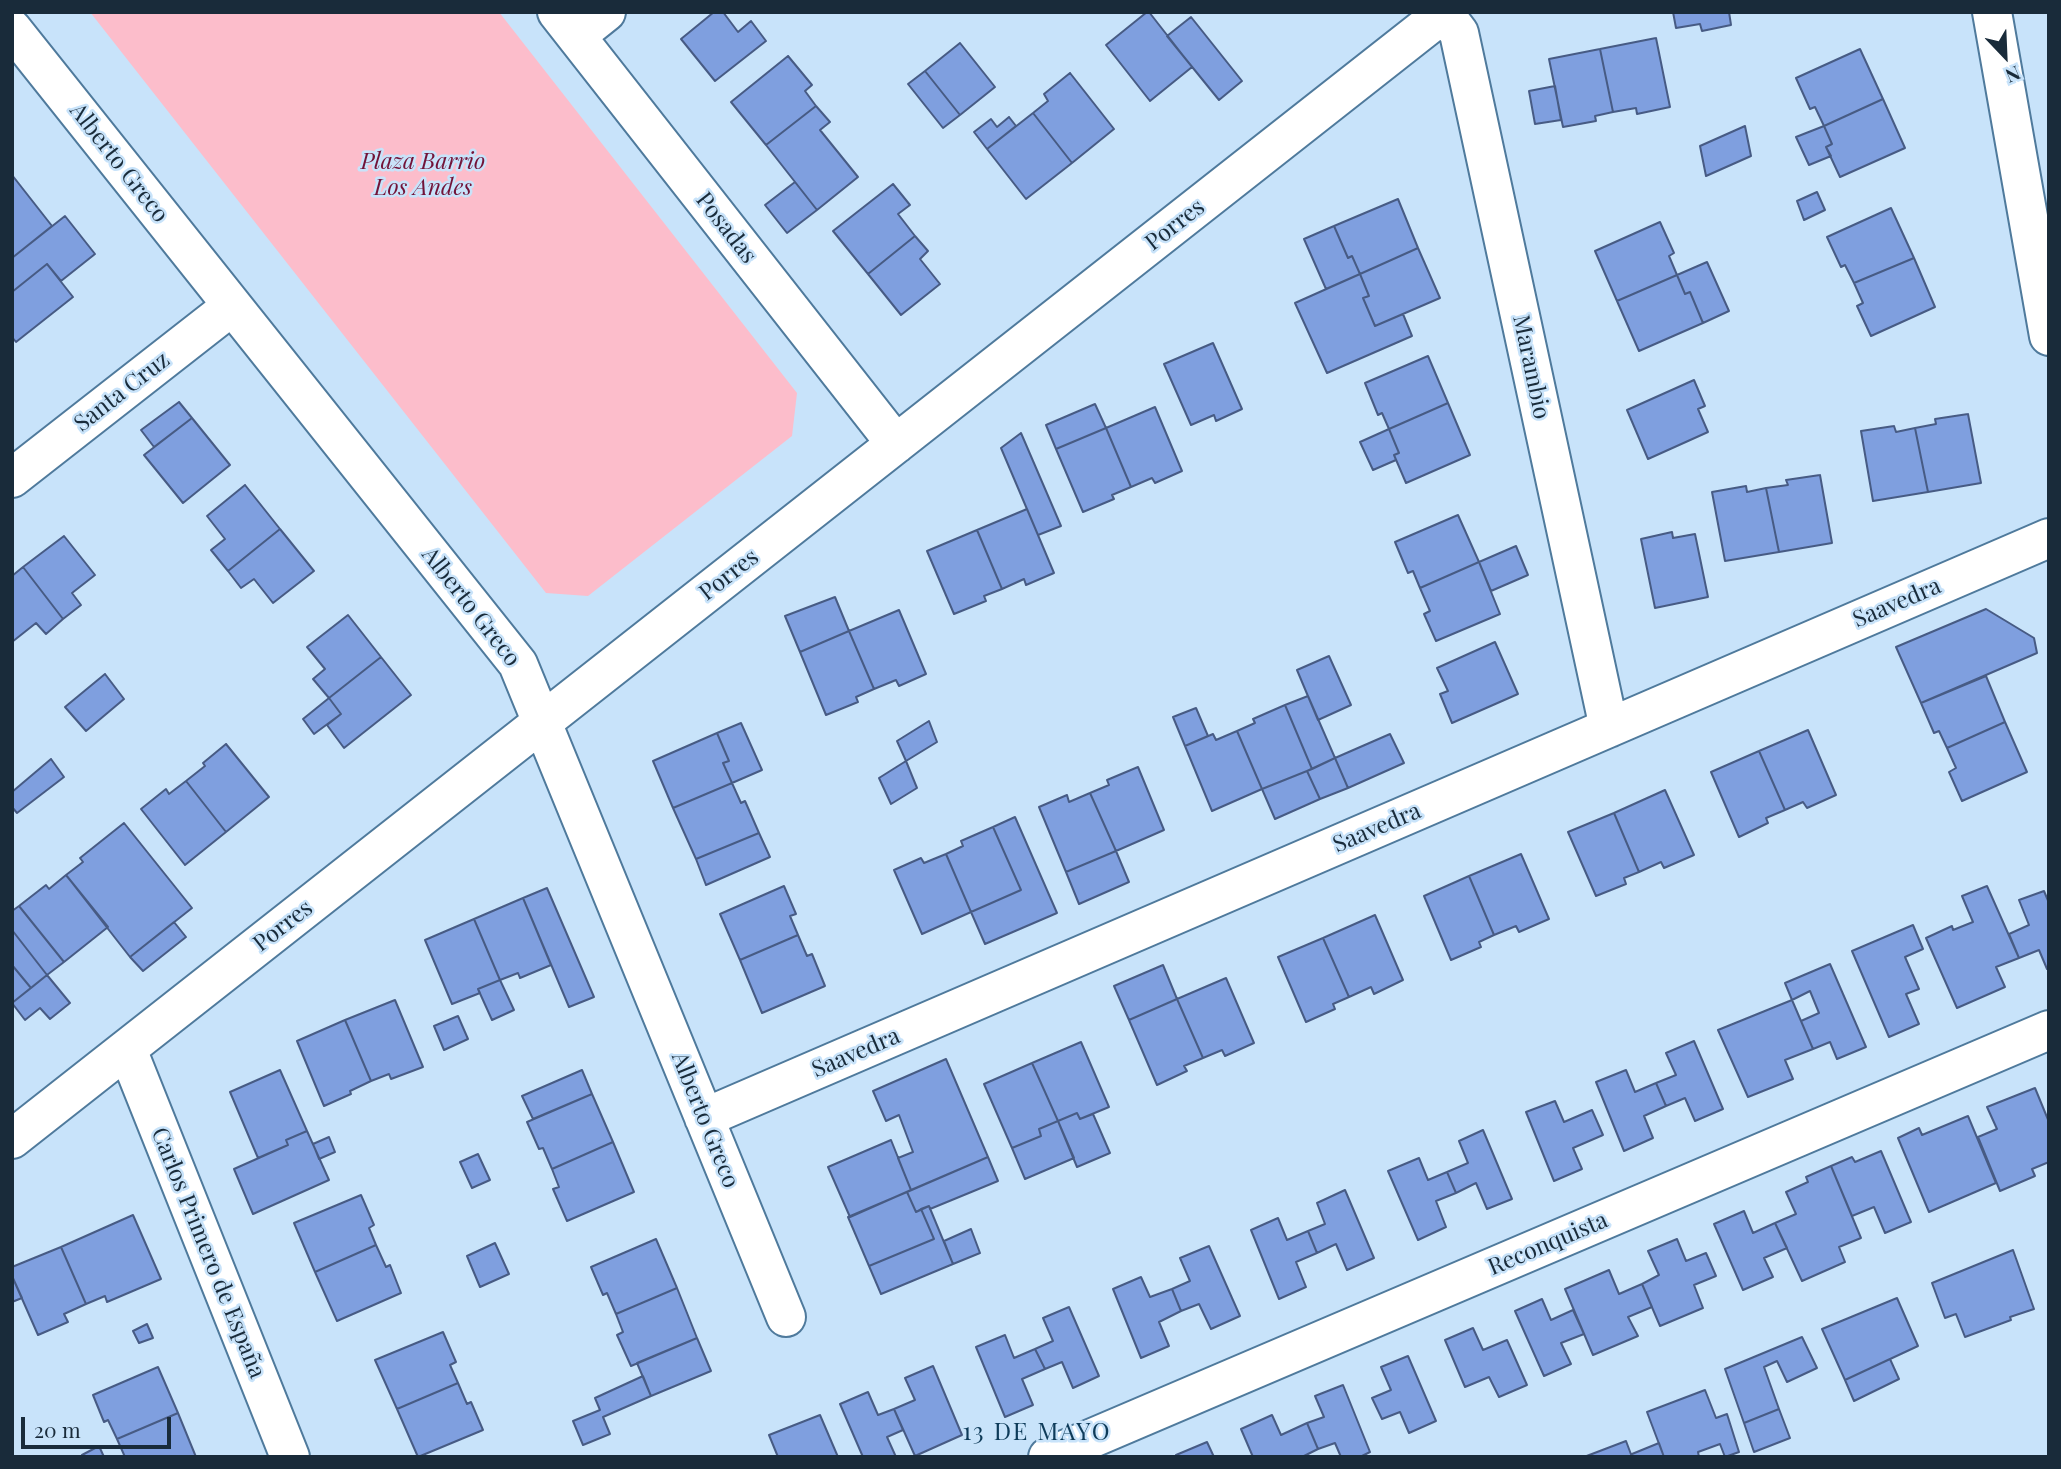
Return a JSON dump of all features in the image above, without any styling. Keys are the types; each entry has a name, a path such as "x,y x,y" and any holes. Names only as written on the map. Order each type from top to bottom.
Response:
{"street":[{"path":"566,24 606,12"},
{"path":"1992,12 2049,336"},
{"name":"Porres","path":"12,1139 1444,13"},
{"name":"Marambio","path":"1444,13 1459,33 1609,728"},
{"name":"Posadas","path":"566,24 896,444"},
{"name":"Alberto Greco","path":"12,29 518,664 786,1317"},
{"name":"Santa Cruz","path":"12,478 232,306"},
{"name":"Saavedra","path":"704,1118 2049,538"},
{"name":"Reconquista","path":"1048,1457 2049,1030"},
{"name":"Carlos Primero de España","path":"127,1049 290,1457"}],"green space":[{"name":"Plaza Barrio Los Andes","path":"90,12 499,12 797,393 792,436 588,596 546,593"}],"building":[{"path":"714,12 723,12 738,32 751,21 766,41 715,81 681,39"},
{"path":"1147,12 1192,67 1150,101 1106,45"},
{"path":"1673,12 1729,12 1731,25 1702,31 1700,24 1676,28"},
{"path":"1191,17 1242,81 1219,100 1167,36"},
{"path":"1656,38 1670,107 1637,114 1636,108 1613,112 1600,49"},
{"path":"960,43 995,87 960,115 925,71"},
{"path":"1600,49 1613,112 1595,116 1596,121 1563,127 1549,59"},
{"path":"1860,49 1883,99 1824,126 1815,107 1810,109 1796,78"},
{"path":"788,56 812,85 805,91 816,106 766,145 731,102"},
{"path":"925,71 960,115 943,128 908,84"},
{"path":"1070,73 1114,129 1072,163 1033,113 1048,101 1044,94"},
{"path":"1555,86 1561,120 1535,124 1529,91"},
{"path":"1883,99 1905,148 1840,177 1826,147 1832,144 1824,126"},
{"path":"816,106 830,122 820,130 858,177 817,210 766,145"},
{"path":"1033,113 1072,163 1026,199 987,149"},
{"path":"1009,117 1016,126 987,149 974,132 991,119 997,127"},
{"path":"1745,126 1751,156 1706,176 1700,146"},
{"path":"1824,126 1832,144 1826,147 1831,156 1809,165 1796,137"},
{"path":"12,175 52,226 12,258"},
{"path":"795,182 817,210 787,233 765,205"},
{"path":"893,184 910,205 898,214 915,236 868,274 833,231"},
{"path":"1817,192 1825,210 1804,220 1797,201"},
{"path":"1398,199 1418,248 1360,274 1352,256 1348,258 1334,226"},
{"path":"1891,208 1914,258 1854,283 1845,265 1841,267 1827,237"},
{"path":"65,216 95,254 61,281 47,264 12,292 12,258"},
{"path":"1660,222 1674,253 1669,256 1677,275 1617,301 1595,251"},
{"path":"1334,226 1348,258 1352,256 1360,274 1326,289 1304,239"},
{"path":"915,236 928,251 920,259 940,284 901,315 868,274"},
{"path":"1418,248 1440,298 1375,326 1363,298 1369,296 1360,274"},
{"path":"1914,258 1935,307 1871,336 1857,306 1863,303 1854,283"},
{"path":"1707,262 1729,311 1703,323 1690,292 1685,294 1677,275"},
{"path":"47,264 73,297 16,342 12,337 12,292"},
{"path":"1360,274 1369,296 1363,298 1375,326 1403,314 1412,336 1327,373 1295,303"},
{"path":"1677,275 1685,294 1690,292 1703,323 1639,351 1617,301"},
{"path":"1213,343 1242,409 1216,421 1214,415 1191,425 1164,364"},
{"path":"1428,356 1448,403 1389,429 1382,413 1378,415 1365,383"},
{"path":"1694,380 1705,406 1698,409 1708,432 1648,459 1627,410"},
{"path":"179,402 192,418 154,447 141,430"},
{"path":"1448,403 1470,455 1406,483 1394,455 1399,453 1389,429"},
{"path":"1095,404 1106,428 1056,449 1046,425"},
{"path":"1155,407 1182,471 1155,483 1152,478 1131,487 1106,428"},
{"path":"1968,414 1981,483 1928,492 1915,428 1936,424 1935,419"},
{"path":"192,418 230,465 183,503 144,455"},
{"path":"1894,426 1896,432 1915,428 1928,492 1873,501 1861,431"},
{"path":"1106,428 1131,487 1112,495 1114,499 1083,512 1056,449"},
{"path":"1389,429 1399,453 1394,455 1396,460 1373,470 1360,442"},
{"path":"1021,433 1061,526 1038,535 1001,448"},
{"path":"1820,475 1832,543 1779,552 1766,488 1788,485 1786,480"},
{"path":"245,485 280,529 228,571 211,550 225,539 207,516"},
{"path":"1746,486 1747,492 1766,488 1779,552 1725,561 1712,492"},
{"path":"1027,509 1054,573 1026,585 1024,579 1002,589 977,530"},
{"path":"1458,515 1479,562 1420,588 1413,571 1408,573 1395,542"},
{"path":"280,529 314,571 273,603 254,579 241,588 228,571"},
{"path":"977,530 1002,589 984,596 986,601 954,614 927,551"},
{"path":"1672,532 1673,538 1695,534 1708,597 1655,608 1641,539"},
{"path":"64,536 95,575 72,593 81,605 63,619 23,567"},
{"path":"1516,546 1528,575 1491,591 1479,562"},
{"path":"1479,562 1500,614 1436,641 1424,614 1430,611 1420,588"},
{"path":"23,567 63,619 46,634 36,623 12,642 12,576"},
{"path":"835,597 849,631 800,652 785,616"},
{"path":"1986,609 2034,638 2037,653 1921,703 1896,647"},
{"path":"899,610 926,674 899,686 896,680 874,689 849,631"},
{"path":"348,615 381,657 329,698 313,679 325,669 307,647"},
{"path":"849,631 874,689 856,697 858,702 826,715 800,652"},
{"path":"1495,642 1518,694 1452,723 1440,694 1448,691 1437,668"},
{"path":"1329,656 1351,705 1318,720 1297,670"},
{"path":"381,657 411,695 344,748 327,725 341,714 329,698"},
{"path":"105,674 124,699 86,731 65,707"},
{"path":"1986,676 2005,722 1947,748 1939,731 1934,733 1921,703"},
{"path":"1308,696 1335,758 1312,769 1285,705"},
{"path":"329,698 341,714 314,734 303,719"},
{"path":"1285,705 1312,769 1262,789 1237,731 1255,723 1253,719"},
{"path":"1196,708 1208,736 1185,746 1173,717"},
{"path":"929,721 937,742 906,761 897,741"},
{"path":"2005,722 2027,772 1962,801 1949,772 1956,768 1947,748"},
{"path":"741,723 762,770 732,783 723,763 729,761 717,733"},
{"path":"1808,730 1836,795 1807,808 1803,802 1785,810 1759,751"},
{"path":"1237,731 1262,789 1212,811 1185,746 1213,734 1216,740"},
{"path":"717,733 729,761 723,763 732,783 673,808 653,761"},
{"path":"1390,734 1404,763 1348,788 1335,758"},
{"path":"226,744 269,797 226,832 186,781"},
{"path":"1759,751 1785,810 1766,818 1768,823 1739,837 1711,772"},
{"path":"1335,758 1348,788 1320,799 1307,771"},
{"path":"51,759 64,777 17,813 12,807 12,792"},
{"path":"906,761 917,788 891,804 879,778"},
{"path":"1138,767 1164,830 1116,851 1090,793 1109,785 1107,780"},
{"path":"1307,771 1320,799 1275,819 1262,789"},
{"path":"186,781 226,832 185,865 141,809 166,789 169,794"},
{"path":"732,783 741,803 745,801 759,833 696,859 673,808"},
{"path":"1665,790 1694,855 1664,868 1661,862 1639,872 1614,813"},
{"path":"1090,793 1116,851 1066,872 1039,807 1067,795 1069,802"},
{"path":"1614,813 1639,872 1624,878 1626,884 1596,896 1568,832"},
{"path":"1015,817 1057,913 985,944 971,912 1021,890 993,827"},
{"path":"124,823 192,908 130,957 66,875 83,862 80,858"},
{"path":"993,827 1021,890 971,912 946,854 963,846 961,841"},
{"path":"759,833 770,857 706,885 696,859"},
{"path":"1116,851 1129,882 1079,904 1066,872"},
{"path":"946,854 971,912 922,934 894,870 921,858 924,863"},
{"path":"1521,854 1549,919 1519,932 1516,926 1494,935 1469,876"},
{"path":"66,875 108,927 64,962 19,906 46,885 49,889"},
{"path":"1469,876 1494,935 1479,942 1481,947 1451,960 1424,896"},
{"path":"784,886 796,914 790,916 798,935 740,960 720,914"},
{"path":"1987,886 2019,958 1996,967 2005,987 1957,1008 1926,938 1952,926 1953,930 1973,922 1962,896"},
{"path":"547,888 594,997 569,1007 523,898"},
{"path":"2044,891 2049,903 2047,969 2039,950 2019,958 2009,934 2029,925 2019,900"},
{"path":"523,898 551,965 520,978 518,973 500,980 474,919"},
{"path":"19,906 64,962 47,975 12,930 12,911"},
{"path":"1375,915 1403,980 1374,994 1371,987 1349,997 1323,938"},
{"path":"474,919 500,980 478,989 480,993 452,1004 425,940"},
{"path":"174,922 186,937 143,971 130,957"},
{"path":"1913,925 1923,949 1905,957 1919,989 1906,994 1919,1024 1889,1037 1852,951"},
{"path":"12,930 47,975 31,988 12,965"},
{"path":"798,935 807,956 812,954 825,986 762,1013 740,960"},
{"path":"1323,938 1349,997 1333,1004 1335,1009 1306,1022 1278,957"},
{"path":"1830,964 1866,1047 1837,1059 1830,1042 1813,1049 1801,1021 1819,1013 1810,991 1792,1000 1785,983"},
{"path":"12,965 31,988 12,1003"},
{"path":"1163,965 1177,999 1129,1020 1114,986"},
{"path":"47,975 70,1003 50,1019 40,1008 25,1020 12,1003"},
{"path":"1226,978 1254,1043 1225,1056 1222,1050 1203,1058 1177,999"},
{"path":"500,980 514,1010 492,1020 478,989"},
{"path":"1177,999 1203,1058 1184,1066 1187,1071 1157,1085 1129,1020"},
{"path":"395,1000 423,1067 391,1079 389,1074 371,1081 345,1020"},
{"path":"1792,1000 1813,1049 1785,1060 1793,1079 1748,1097 1718,1030"},
{"path":"458,1016 468,1039 444,1050 434,1026"},
{"path":"345,1020 371,1081 324,1106 297,1041"},
{"path":"1694,1041 1723,1109 1695,1121 1685,1098 1666,1106 1656,1083 1676,1075 1666,1053"},
{"path":"1081,1042 1109,1107 1080,1119 1077,1113 1058,1121 1032,1063"},
{"path":"946,1059 988,1157 911,1190 898,1158 913,1152 899,1115 886,1121 873,1091"},
{"path":"1032,1063 1058,1121 1039,1129 1041,1136 1012,1148 984,1084"},
{"path":"280,1070 307,1131 286,1140 288,1145 258,1158 230,1092"},
{"path":"582,1070 592,1094 533,1119 522,1096"},
{"path":"1626,1070 1635,1092 1656,1083 1666,1106 1644,1116 1653,1138 1624,1151 1596,1082"},
{"path":"2035,1088 2049,1122 2049,1162 2032,1169 2035,1176 2000,1191 1978,1137 1997,1129 1987,1107"},
{"path":"592,1094 613,1142 552,1169 527,1122"},
{"path":"1555,1101 1564,1122 1592,1110 1603,1135 1573,1148 1582,1169 1554,1181 1526,1112"},
{"path":"1077,1113 1080,1119 1093,1114 1110,1153 1077,1167 1058,1121"},
{"path":"1968,1116 1996,1183 1929,1212 1898,1138 1919,1128 1922,1135"},
{"path":"1058,1121 1074,1158 1025,1179 1012,1148 1041,1136 1039,1129"},
{"path":"1483,1130 1512,1199 1487,1209 1476,1183 1456,1193 1447,1172 1468,1163 1459,1141"},
{"path":"307,1131 329,1180 253,1214 234,1169 288,1145 286,1140"},
{"path":"329,1137 335,1152 319,1159 313,1144"},
{"path":"891,1140 911,1190 850,1217 828,1167"},
{"path":"613,1142 634,1192 567,1221 553,1189 559,1187 552,1169"},
{"path":"1881,1151 1911,1222 1885,1233 1874,1207 1852,1216 1831,1166 1852,1157 1855,1162"},
{"path":"478,1154 490,1180 472,1188 460,1162"},
{"path":"988,1157 998,1181 930,1209 929,1206 916,1212 907,1192"},
{"path":"1419,1158 1428,1180 1447,1172 1456,1193 1436,1201 1446,1227 1418,1240 1388,1171"},
{"path":"1831,1166 1861,1238 1839,1247 1845,1262 1802,1281 1775,1223 1796,1214 1786,1192 1808,1182 1806,1177"},
{"path":"1345,1190 1374,1258 1347,1270 1336,1244 1317,1253 1308,1231 1325,1224 1317,1203"},
{"path":"907,1192 916,1212 921,1209 934,1239 869,1266 848,1217"},
{"path":"361,1195 374,1225 369,1228 376,1245 315,1272 294,1223"},
{"path":"929,1206 953,1264 881,1294 869,1266 934,1239 921,1209"},
{"path":"1744,1211 1753,1233 1775,1223 1787,1248 1764,1258 1773,1277 1743,1290 1714,1224"},
{"path":"133,1215 161,1279 107,1302 105,1296 86,1304 61,1247"},
{"path":"1278,1218 1287,1240 1308,1231 1317,1253 1296,1262 1306,1287 1279,1299 1251,1230"},
{"path":"971,1229 980,1253 953,1264 944,1241"},
{"path":"656,1239 677,1288 616,1314 607,1293 603,1295 591,1267"},
{"path":"1677,1239 1686,1261 1706,1253 1716,1276 1694,1285 1703,1308 1660,1326 1642,1284 1659,1275 1648,1251"},
{"path":"495,1243 509,1274 480,1287 467,1256"},
{"path":"376,1245 386,1267 390,1265 401,1293 337,1321 315,1272"},
{"path":"1209,1246 1240,1316 1211,1329 1199,1304 1181,1311 1172,1289 1190,1281 1180,1258"},
{"path":"61,1247 86,1304 64,1314 68,1322 38,1335 12,1276 12,1267"},
{"path":"2013,1250 2034,1309 1965,1337 1956,1314 1945,1318 1932,1283"},
{"path":"1609,1270 1619,1294 1642,1284 1652,1307 1628,1317 1638,1336 1593,1355 1565,1289"},
{"path":"12,1276 22,1298 12,1302"},
{"path":"1141,1277 1150,1297 1172,1289 1181,1311 1159,1322 1169,1346 1141,1358 1113,1289"},
{"path":"677,1288 697,1338 631,1366 617,1335 623,1332 616,1314"},
{"path":"1897,1298 1918,1346 1845,1380 1822,1329"},
{"path":"1542,1299 1551,1320 1573,1310 1584,1334 1561,1343 1571,1364 1544,1376 1515,1311"},
{"path":"1069,1307 1099,1376 1073,1388 1062,1362 1045,1369 1035,1349 1053,1341 1043,1318"},
{"path":"147,1324 153,1338 139,1343 133,1331"},
{"path":"1473,1328 1483,1350 1507,1340 1527,1385 1499,1397 1489,1377 1465,1387 1445,1340"},
{"path":"443,1332 456,1362 450,1365 458,1383 397,1409 375,1360"},
{"path":"1005,1335 1014,1358 1035,1349 1045,1369 1022,1379 1033,1405 1005,1417 976,1347"},
{"path":"1802,1337 1817,1368 1787,1382 1777,1361 1764,1367 1779,1409 1744,1423 1725,1369"},
{"path":"697,1338 711,1371 651,1396 637,1363"},
{"path":"1408,1356 1436,1421 1409,1433 1400,1412 1382,1419 1372,1398 1391,1390 1381,1367"},
{"path":"1890,1359 1899,1379 1854,1401 1845,1380"},
{"path":"933,1366 962,1435 915,1456 894,1409 915,1400 905,1378"},
{"path":"158,1367 178,1413 117,1439 108,1420 104,1422 93,1395"},
{"path":"643,1376 651,1396 603,1417 610,1434 583,1445 573,1421 600,1410 595,1398"},
{"path":"458,1383 467,1404 471,1402 483,1430 418,1457 397,1409"},
{"path":"1343,1385 1370,1452 1360,1457 1341,1457 1335,1443 1318,1449 1307,1423 1324,1417 1315,1396"},
{"path":"1705,1390 1716,1418 1727,1414 1739,1452 1725,1457 1720,1444 1698,1452 1699,1457 1664,1457 1647,1412"},
{"path":"868,1392 878,1415 894,1409 903,1430 887,1437 896,1457 863,1457 840,1404"},
{"path":"1779,1409 1790,1438 1754,1452 1744,1423"},
{"path":"178,1413 196,1457 125,1457 117,1439"},
{"path":"820,1415 838,1457 778,1457 769,1435"},
{"path":"1272,1415 1281,1435 1307,1423 1318,1449 1302,1457 1253,1457 1241,1429"},
{"path":"1626,1441 1632,1457 1584,1457"},
{"path":"1207,1442 1214,1457 1176,1457 1176,1455"},
{"path":"1659,1443 1664,1457 1633,1457 1632,1454"},
{"path":"99,1446 104,1457 83,1457 82,1455"}],"district":[{"name":"13 DE MAYO","path":"1037,1433"}]}
